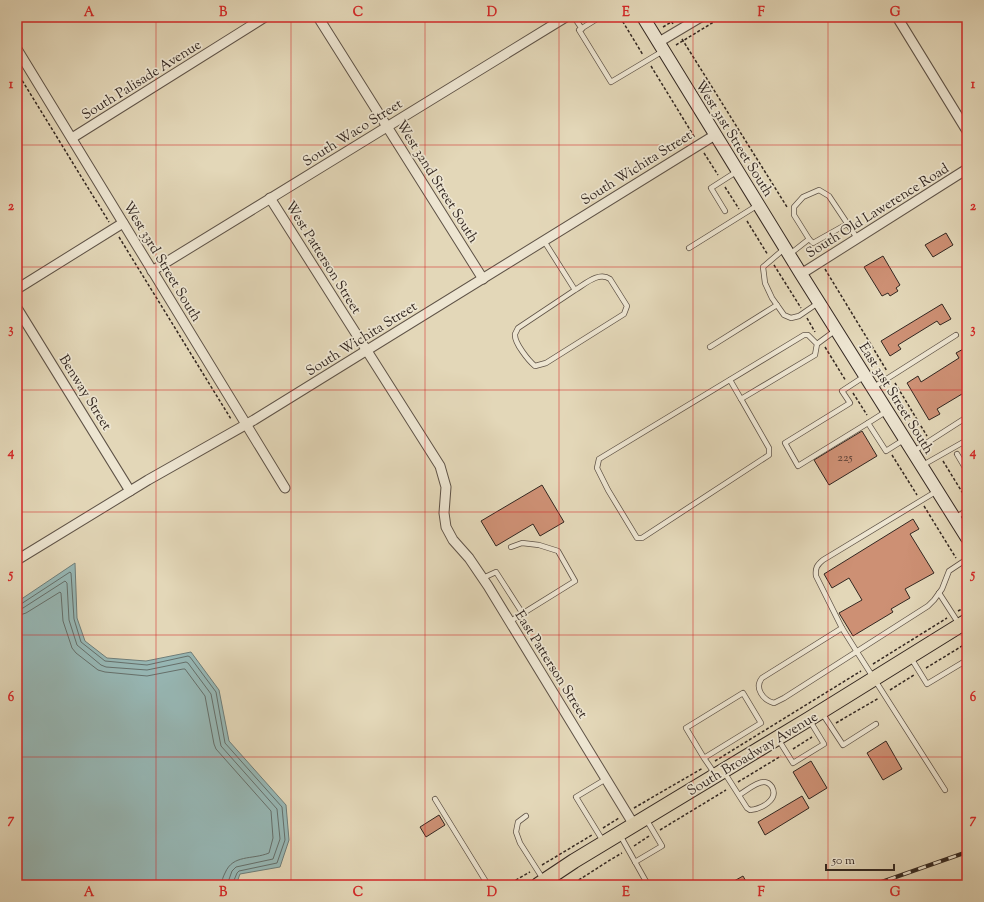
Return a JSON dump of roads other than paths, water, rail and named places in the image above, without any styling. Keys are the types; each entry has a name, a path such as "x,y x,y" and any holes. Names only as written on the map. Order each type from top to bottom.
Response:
{"main road":[{"name":"South Broadway Avenue","path":"541,883 640,821 821,712 963,623"}],"street":[{"name":"South Palisade Avenue","path":"72,138 265,17"},
{"name":"West 32nd Street South","path":"318,17 483,279"},
{"name":"South Waco Street","path":"152,270 566,17"},
{"name":"West 31st Street South","path":"643,17 801,274"},
{"path":"661,46 701,17"},
{"path":"897,17 967,131"},
{"name":"West 33rd Street South","path":"17,49 285,488"},
{"name":"South Wichita Street","path":"17,560 130,491 247,425 715,134"},
{"name":"South Old Lawerence Road","path":"801,274 967,169"},
{"name":"West Patterson Street","path":"270,198 440,466 446,487 444,520"},
{"path":"17,289 123,223"},
{"name":"East 31st Street South","path":"801,274 967,538"},
{"name":"Benway Street","path":"17,308 130,491"},
{"name":"East Patterson Street","path":"444,520 453,540 469,558 483,578 606,779 640,821"}],"lane":[{"path":"574,17 582,29"},
{"path":"600,17 579,30 611,82 647,60 661,46"},
{"path":"725,211 711,188 738,171"},
{"path":"848,224 813,243 794,216 794,207 803,197 819,190 829,196 848,224 857,238"},
{"path":"689,248 758,205"},
{"path":"809,239 771,260 763,267 765,283 784,315 791,318 804,313 819,302"},
{"path":"544,241 575,290"},
{"path":"599,276 607,277 610,279 625,302 627,306 626,310 624,314 546,363 535,366 527,358 518,342 515,335 518,328 575,290 594,278 599,276"},
{"path":"710,347 777,305"},
{"path":"741,399 815,355 819,342 836,330"},
{"path":"730,380 769,448 769,455 642,538 637,538 608,490 597,468 599,458 804,335 808,335 819,342"},
{"path":"873,388 956,336"},
{"path":"865,376 842,391 850,403 785,443 798,466 887,411"},
{"path":"913,452 967,417"},
{"path":"870,422 886,451 905,439"},
{"path":"921,466 967,440"},
{"path":"957,454 967,471"},
{"path":"937,491 818,565 815,570 817,580 842,628 946,790"},
{"path":"955,518 967,510"},
{"path":"509,622 575,581 558,551 539,545 522,543 511,547"},
{"path":"842,628 762,678 758,687 769,702 774,703 928,606 939,593 949,571 967,559"},
{"path":"483,578 496,572 523,614"},
{"path":"939,593 963,623"},
{"path":"910,656 927,684 967,660"},
{"path":"704,758 761,723 743,693 686,728 704,758 733,786 747,808 750,810 761,807 770,801 774,795 770,784 765,782 760,783 739,795"},
{"path":"821,712 843,745 876,724"},
{"path":"778,738 793,763 824,744 809,719"},
{"path":"604,843 576,797 606,779"},
{"path":"434,799 488,885"},
{"path":"526,816 518,822 516,832 520,844 541,883"},
{"path":"635,862 662,846 655,833 640,821"},
{"path":"619,834 648,885"}],"water":[{"path":"75,563 77,618 85,641 107,658 146,661 191,652 219,690 229,741 286,805 289,840 280,867 240,874 236,885 17,885 17,602"}],"railway":[{"path":"873,885 967,852"}]}
